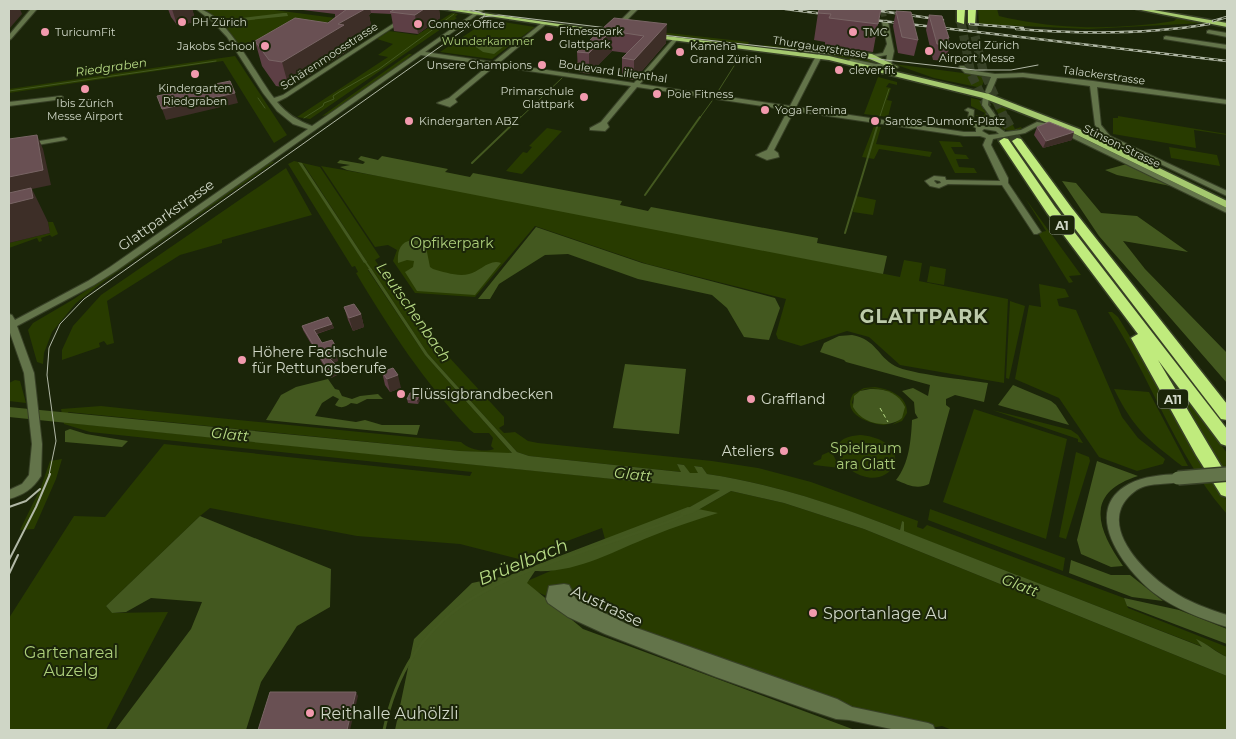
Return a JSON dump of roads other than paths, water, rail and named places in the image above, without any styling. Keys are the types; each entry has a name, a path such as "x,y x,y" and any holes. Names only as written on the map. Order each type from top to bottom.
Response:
{"highway":[{"path":"961,9 961,22"},
{"path":"972,9 972,23"},
{"name":"A1","path":"1003,138 1051,210 1227,440"},
{"name":"A1","path":"1017,141 1066,210 1227,415"},
{"name":"A11","path":"1125,307 1135,334 1202,451 1227,490"},
{"path":"1146,310 1227,399"}],"main road":[{"path":"444,9 476,12 555,26 627,31 616,27 483,9 476,12"},
{"path":"1138,9 1227,25"},
{"path":"555,26 554,22 565,21"},
{"name":"Thurgauerstrasse","path":"646,30 870,56 909,73 987,94 1073,125 1227,200"},
{"name":"Thurgauerstrasse","path":"637,35 819,56 987,94 1069,128 1227,205"},
{"path":"760,49 757,46 768,44"},
{"path":"835,59 876,65 886,63"}],"street":[{"path":"9,38 34,9"},
{"path":"198,9 218,21 286,117 311,128"},
{"name":"Schärenmoosstrasse","path":"273,101 285,96 419,9"},
{"path":"616,27 635,9"},
{"name":"Glattparkstrasse","path":"10,322 92,283 311,128 336,113 476,12"},
{"path":"870,56 886,54 888,45 885,22"},
{"path":"451,99 543,24"},
{"path":"1209,32 1227,35"},
{"path":"1166,38 1227,47"},
{"path":"603,123 676,39"},
{"path":"886,63 892,52 888,45"},
{"name":"Boulevard Lilienthal","path":"420,52 964,134 980,131"},
{"path":"770,152 819,56"},
{"name":"Talackerstrasse","path":"962,67 967,72 995,76 1023,75 1227,102"},
{"path":"995,76 987,94 985,105 995,119 994,128 1003,138"},
{"path":"1093,83 1098,125 1108,137 1227,194"},
{"path":"9,104 61,98"},
{"path":"968,110 972,111 970,123 990,137 987,145 1004,178 1004,183 1037,232"},
{"name":"Stinson-Strasse","path":"990,137 1003,138 1024,132 1037,124 1054,126 1227,211"},
{"path":"980,131 994,128"},
{"path":"9,148 64,139"},
{"path":"945,182 1004,183"},
{"path":"9,495 26,487 35,476 36,435 29,373 10,322"},
{"path":"1227,474 1178,478 1142,484 1124,494 1114,507 1113,514 1116,538 1138,571 1160,590 1200,612 1227,621"},
{"name":"Austrasse","path":"849,713 837,706 627,630 571,603 564,589 554,590 552,594 553,599 562,606 624,635 807,703 836,712 849,713 928,730"}],"water":[{"path":"361,156 378,160 382,156 448,169 445,172 470,177 473,173 622,201 620,205 648,211 651,207 818,238 817,243 887,256 883,274 347,170 340,167 350,165 337,163 340,160 363,164 365,162 358,159"},
{"path":"298,162 302,163 367,262 364,263"},
{"name":"Glatt","path":"371,268 428,354 517,452 529,456 681,472 677,464 684,465 690,473 698,473 694,466 702,467 707,474 757,483 805,496 900,530 902,521 904,522 904,531 1202,647 1196,639 1227,657 1227,676 864,529 784,503 731,491 693,513 680,517 681,512 720,490 9,417 9,407 460,451 512,453 425,355 368,269"},
{"path":"625,364 686,369 679,434 613,428"},
{"path":"881,389 891,392 899,398 905,407 902,418 883,424 869,421 857,413 853,407 854,396 860,391"}],"waterway":[{"path":"304,118 323,106 324,103 334,99 333,96 339,92 379,69 454,14"},
{"path":"569,71 580,60"},
{"name":"Riedgraben","path":"9,91 216,61"},
{"path":"717,93 734,66"},
{"path":"519,119 562,78"},
{"path":"880,116 889,89"},
{"name":"Leutschenbach","path":"258,98 265,108"},
{"path":"699,119 712,101"},
{"path":"472,163 520,117"},
{"path":"645,195 700,117"},
{"path":"845,233 877,127"},
{"name":"Leutschenbach","path":"364,260 371,270"},
{"name":"Brüelbach","path":"384,730 398,685 418,649 443,620 473,598 507,580 544,565 682,516"}],"tunnel":[{"path":"883,11 885,22"},
{"path":"961,22 971,74 993,119"},
{"path":"972,23 983,70 1005,118"},
{"path":"1005,118 1017,141"},
{"path":"993,119 1004,141"}],"tram line":[{"path":"458,9 478,12"},
{"path":"472,10 478,12"},
{"path":"478,12 485,14 483,17"},
{"path":"483,17 499,15 616,29"},
{"path":"49,475 56,441 47,375 49,348 60,324 84,299 483,17"},
{"path":"653,34 975,70 1011,70 1038,65"},
{"path":"9,560 36,507 50,474"},
{"path":"9,507 26,501 40,489"},
{"path":"9,574 18,555"}],"railway":[{"path":"785,9 832,15"},
{"path":"867,9 943,20"},
{"path":"1213,21 1227,17"},
{"path":"865,19 1227,61"},
{"path":"970,24 1023,28"},
{"path":"1016,29 1065,32 1137,32 1209,24"}],"place":[{"name":"PH Zürich","path":"182,22"},
{"name":"Connex Office","path":"418,24"},
{"name":"TuricumFit","path":"45,32"},
{"name":"TMC","path":"853,32"},
{"name":"Fitnesspark Glattpark","path":"549,37"},
{"name":"Jakobs School","path":"265,46"},
{"name":"Novotel Zürich Airport Messe","path":"929,51"},
{"name":"Kameha Grand Zürich","path":"680,52"},
{"name":"Unsere Champions","path":"542,65"},
{"name":"clever fit","path":"839,70"},
{"name":"Kindergarten Riedgraben","path":"195,74"},
{"name":"Ibis Zürich Messe Airport","path":"85,89"},
{"name":"Pole Fitness","path":"657,94"},
{"name":"Primarschule Glattpark","path":"584,97"},
{"name":"Yoga Femina","path":"765,110"},
{"name":"Kindergarten ABZ","path":"409,121"},
{"name":"Santos-Dumont-Platz","path":"875,121"},
{"name":"Höhere Fachschule für Rettungsberufe","path":"242,360"},
{"name":"Flüssigbrandbecken","path":"401,394"},
{"name":"Graffland","path":"751,399"},
{"name":"Ateliers","path":"784,451"},
{"name":"Sportanlage Au","path":"813,613"},
{"name":"Reithalle Auhölzli","path":"310,713"}],"district":[{"name":"GLATTPARK","path":"924,316"}],"park label":[{"name":"Wunderkammer","path":"488,41"},
{"name":"Opfikerpark","path":"452,243"},
{"name":"Spielraum ara Glatt","path":"866,456"},
{"name":"Gartenareal Auzelg","path":"71,661"}]}
